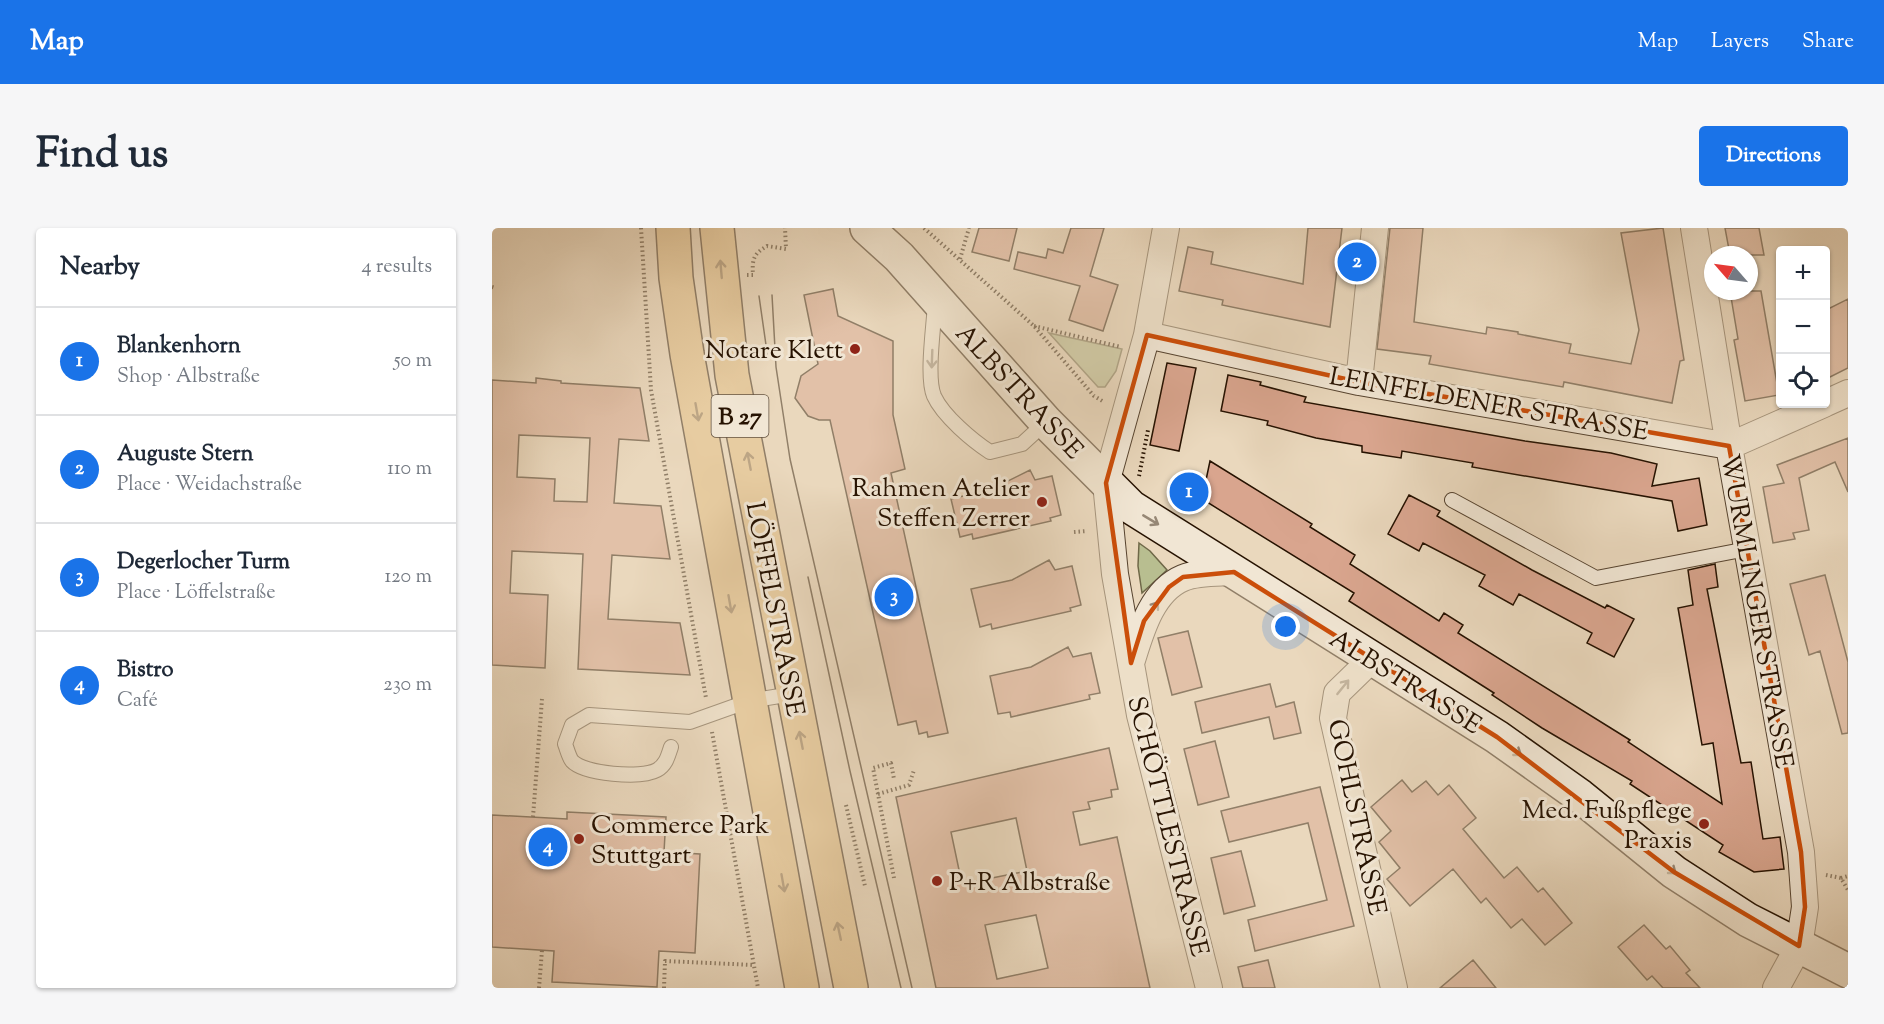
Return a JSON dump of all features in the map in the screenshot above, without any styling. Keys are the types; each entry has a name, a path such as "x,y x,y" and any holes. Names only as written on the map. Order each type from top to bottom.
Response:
{"main road":[{"name":"LÖFFELSTRASSE","path":"673,228 676,278 687,354 802,988"},
{"name":"LÖFFELSTRASSE","path":"717,228 732,375 792,694 851,988"}],"street":[{"name":"ALBSTRASSE","path":"867,228 898,257 935,301 1046,422 1131,507 1497,737 1580,796 1674,872 1749,920 1848,971"},
{"path":"1106,483 1145,344 1166,228"},
{"path":"1359,382 1375,228"},
{"name":"WURMLINGER STRASSE","path":"1694,228 1729,446 1801,852 1805,907 1799,946 1776,988"},
{"name":"LEINFELDENER STRASSE","path":"1145,344 1729,446"},
{"path":"1830,401 1848,393"},
{"path":"1729,446 1814,408"},
{"name":"SCHÖTTLESTRASSE","path":"1106,483 1115,574 1140,714 1209,988"},
{"name":"SCHÖTTLESTRASSE","path":"1131,663 1144,621 1169,587 1183,577 1234,572"},
{"name":"GOHLSTRASSE","path":"1372,659 1337,693 1333,718 1394,988"}],"lane":[{"path":"935,301 931,359 934,396 967,437 990,452 1022,444 1046,422"},
{"path":"1452,500 1596,578 1747,549"},
{"path":"671,747 667,761 657,770 639,775 584,769 571,760 565,744 572,725 589,715 690,722 710,717 749,701 792,694"}],"path":[{"path":"641,228 651,390 758,988"},
{"path":"785,228 786,249"},
{"path":"924,228 1034,326 1094,396 1148,430 1138,479"},
{"path":"960,259 969,228"},
{"path":"1034,326 1145,344"},
{"path":"533,817 542,699"},
{"path":"894,780 891,763 873,768 894,878"},
{"path":"878,794 909,785 914,770"},
{"path":"845,803 865,886"},
{"path":"1819,873 1841,878 1848,876"},
{"path":"1841,878 1848,890"},
{"path":"539,988 542,950"},
{"path":"664,988 665,961 754,964"}],"highlighted area":[{"path":"1147,335 1359,382 1729,446 1801,852 1805,907 1799,946 1674,872 1497,737 1234,572 1183,577 1169,587 1144,621 1131,663 1106,483"}],"green space":[{"path":"1049,333 1122,349 1116,371 1105,387 1098,387"},
{"path":"1139,543 1150,551 1167,570 1142,593 1138,566"}],"building":[{"path":"979,228 1017,228 1009,261 972,252"},
{"path":"1071,228 1104,228 1090,276 1118,285 1103,331 1069,320 1080,286 1014,269 1018,252 1046,258 1048,249 1063,253"},
{"path":"1308,228 1342,228 1330,327 1222,305 1223,300 1179,291 1188,247 1213,252 1211,264 1303,284"},
{"path":"1390,228 1423,228 1414,322 1486,334 1487,327 1518,332 1518,334 1571,344 1569,353 1631,364 1639,330 1621,233 1663,228 1684,360 1680,361 1672,403 1564,382 1563,387 1429,364 1431,356 1377,349"},
{"path":"1725,228 1759,228 1764,255 1758,255 1758,246 1728,246"},
{"path":"833,289 838,316 893,341 893,415 905,469 891,473 948,733 928,737 927,732 919,734 916,721 898,725 830,420 819,420 808,416 795,398 801,376 818,364 804,295"},
{"path":"1758,291 1761,291 1776,378 1776,396 1745,401 1734,340 1738,339 1732,300 1758,300"},
{"path":"1848,299 1848,368 1830,377 1830,354 1830,308"},
{"path":"1167,363 1196,368 1179,451 1150,445"},
{"path":"1228,375 1261,382 1260,385 1306,397 1304,402 1525,441 1611,453 1657,464 1652,486 1699,478 1707,525 1678,531 1672,501 1472,467 1473,463 1402,451 1401,458 1362,452 1362,446 1316,438 1267,425 1268,421 1221,411"},
{"path":"536,378 561,381 561,383 640,388 649,441 619,439 614,503 661,506 670,559 612,555 608,619 680,623 690,675 578,669 583,554 512,551 510,593 548,595 545,668 492,665 492,380 536,383","holes":["519,435 590,438 587,502 554,501 555,479 517,477"]},
{"path":"1848,438 1848,492 1835,462 1799,478 1809,530 1793,533 1795,539 1773,543 1763,487 1784,483 1777,465"},
{"path":"1210,461 1312,524 1310,527 1355,555 1350,564 1439,621 1444,613 1463,625 1458,633 1630,740 1628,742 1722,804 1713,743 1702,745 1678,608 1693,605 1688,570 1715,564 1718,587 1707,589 1741,763 1751,762 1763,839 1780,837 1784,869 1754,872 1719,852 1723,845 1630,784 1632,781 1542,728 1492,695 1494,693 1349,601 1354,593 1202,499"},
{"path":"1030,470 1035,480 1052,476 1061,515 1050,518 1051,521 973,539 972,534 960,537 951,499 992,489"},
{"path":"1409,495 1440,511 1437,516 1532,570 1605,608 1607,605 1634,619 1614,657 1587,643 1592,633 1519,594 1513,605 1479,586 1485,575 1423,543 1419,551 1388,534"},
{"path":"1049,560 1055,570 1072,566 1081,605 1070,608 1071,611 992,629 991,624 980,627 971,589 1012,580"},
{"path":"1825,575 1848,662 1848,733 1842,734 1820,651 1809,655 1790,584"},
{"path":"1188,631 1202,687 1172,695 1158,638"},
{"path":"1068,647 1073,657 1091,653 1100,693 1089,695 1090,699 1011,717 1010,712 998,714 990,676 1031,667"},
{"path":"1270,684 1276,707 1294,702 1301,733 1274,739 1269,717 1202,733 1195,702"},
{"path":"1215,741 1229,797 1198,805 1184,749"},
{"path":"1109,748 1118,789 1111,790 1112,797 1088,802 1090,809 1073,812 1080,845 1117,837 1150,988 936,988 896,797","holes":["1016,818 1027,871 962,884 951,832","1036,915 1048,968 997,979 985,925"]},
{"path":"1402,780 1412,792 1426,781 1438,795 1449,785 1476,818 1463,829 1504,878 1517,867 1538,892 1543,888 1572,923 1545,945 1522,919 1511,928 1486,898 1481,903 1453,869 1410,906 1387,879 1400,868 1379,842 1391,831 1371,807"},
{"path":"1320,787 1354,926 1255,951 1248,920 1327,900 1308,823 1229,842 1221,811"},
{"name":"Commerce Park Stuttgart","path":"567,812 666,817 664,852 700,854 695,953 659,951 657,987 552,982 554,951 492,947 492,815 567,819"},
{"path":"1241,851 1255,906 1224,914 1211,858"},
{"path":"1644,925 1666,949 1670,946 1690,970 1686,973 1700,988 1663,988 1652,976 1647,980 1618,947"},
{"path":"1268,960 1275,988 1243,988 1238,967"},
{"path":"1473,960 1496,988 1440,988"}],"tram line":[{"path":"772,295 776,367 790,459 912,988"},
{"path":"759,296 768,359"},
{"path":"808,577 850,771 901,988"}],"place":[{"name":"Auguste Stern","path":"1357,262"},
{"name":"Notare Klett","path":"855,349"},
{"name":"Blankenhorn","path":"1189,492"},
{"name":"Rahmen Atelier Steffen Zerrer","path":"1042,502"},
{"name":"Degerlocher Turm","path":"894,597"},
{"name":"Med. Fußpflege Praxis","path":"1704,824"},
{"name":"Commerce Park Stuttgart","path":"579,839"},
{"name":"Bistro","path":"548,847"},
{"name":"P+R Albstraße","path":"937,881"}]}
